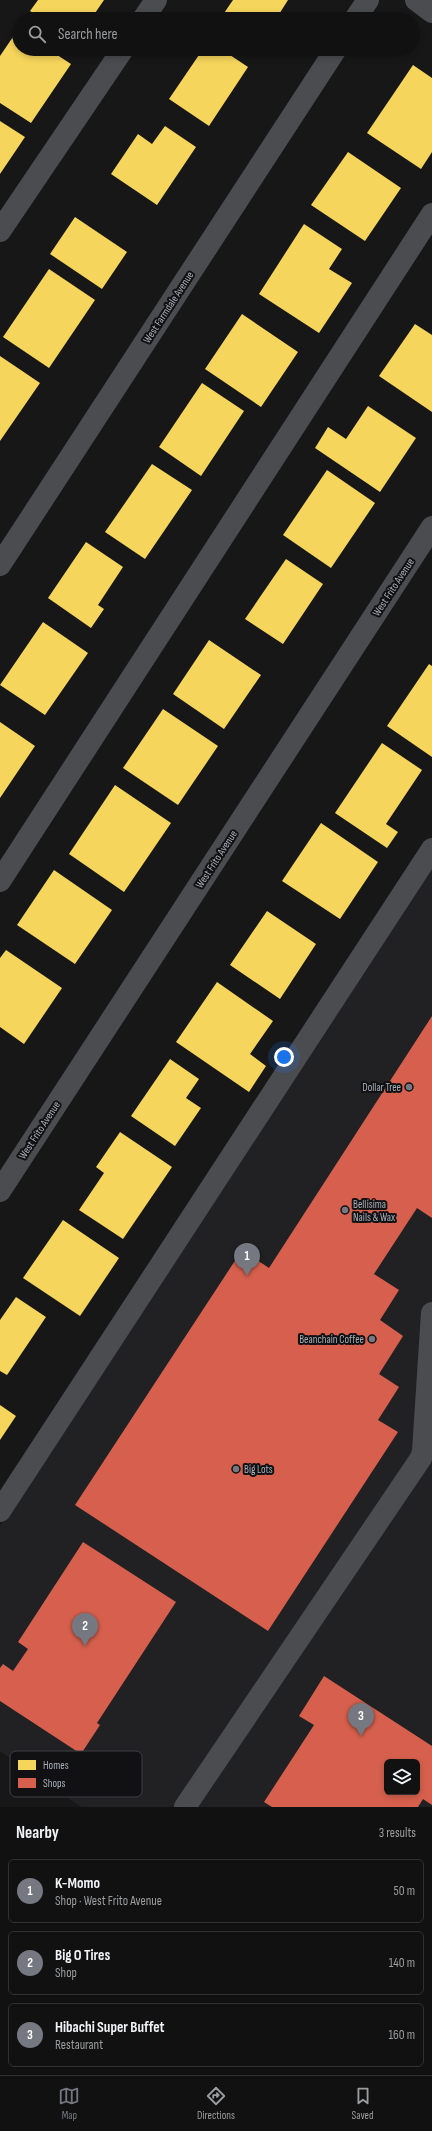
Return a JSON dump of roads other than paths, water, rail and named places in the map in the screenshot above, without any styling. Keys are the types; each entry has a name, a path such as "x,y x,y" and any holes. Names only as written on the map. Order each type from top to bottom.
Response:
{"street":[{"path":"148,12 156,0"},
{"path":"360,12 368,0"},
{"path":"416,0 432,12"},
{"path":"0,231 118,56"},
{"name":"West Farmdale Avenue","path":"0,565 331,56"},
{"path":"0,880 432,214"},
{"name":"West Frito Avenue","path":"0,1191 432,527"},
{"path":"0,1511 432,849"},
{"path":"185,1807 421,1458 423,1451 432,1314"}],"place":[{"name":"Dollar Tree","path":"409,1087"},
{"name":"Bellisima Nails & Wax","path":"345,1210"},
{"name":"K-Momo","path":"247,1276"},
{"name":"Beanchain Coffee","path":"372,1339"},
{"name":"Big Lots","path":"236,1469"},
{"name":"Big O Tires","path":"85,1646"},
{"name":"Hibachi Super Buffet","path":"361,1736"}]}
